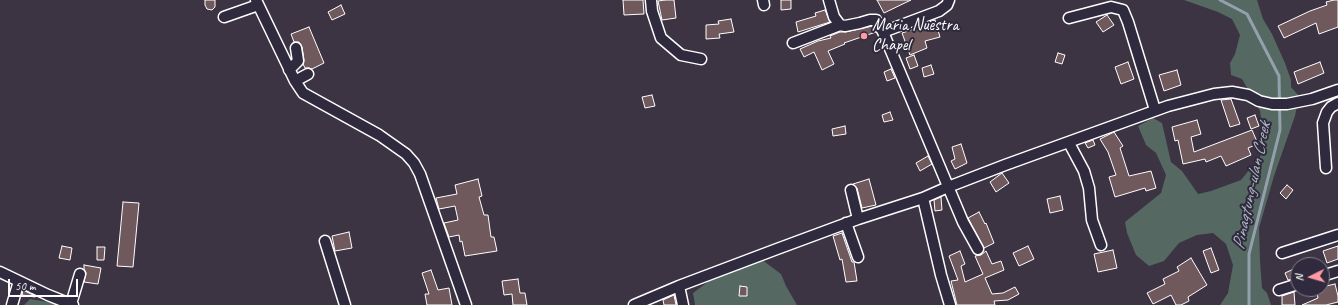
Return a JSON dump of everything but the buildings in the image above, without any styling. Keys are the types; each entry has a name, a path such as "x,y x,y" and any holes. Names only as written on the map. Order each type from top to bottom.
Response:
{"street":[{"path":"651,0 652,11 661,38 681,55 701,59"},
{"path":"829,0 834,16 840,25"},
{"path":"884,32 939,11 947,5 949,0"},
{"path":"224,17 257,3 289,70 303,93 379,135 406,154 414,163 420,174 466,305"},
{"path":"1070,18 1111,7 1123,10 1155,110"},
{"path":"793,44 840,25 845,26 876,20 884,32 963,222 978,249"},
{"path":"289,70 298,61 296,48"},
{"path":"295,81 308,74"},
{"path":"634,305 679,286 846,223 923,198 948,187 1168,106 1214,94 1232,92 1248,95 1259,101 1272,104 1287,104 1312,99 1338,90"},
{"path":"1326,168 1323,123 1327,112 1331,107 1338,103"},
{"path":"1069,143 1084,171 1089,188 1092,220 1101,245"},
{"path":"851,190 858,219"},
{"path":"923,198 941,275 950,305"},
{"path":"846,223 858,257"},
{"path":"1282,253 1338,235"},
{"path":"325,241 345,305"},
{"path":"0,272 48,296 72,305 80,274"},
{"path":"12,305 19,282"},
{"path":"679,286 684,305"},
{"path":"1279,290 1290,287"}],"green space":[{"path":"1184,0 1257,0 1263,19 1272,34 1285,63 1291,80 1291,87 1299,96 1295,116 1274,176 1259,228 1262,288 1267,293 1271,305 1220,305 1228,293 1233,265 1226,244 1213,233 1197,235 1179,243 1164,261 1149,266 1136,255 1127,233 1125,222 1161,193 1166,175 1156,153 1146,145 1138,126 1153,118 1162,123 1171,162 1182,171 1198,194 1241,180 1265,150 1260,111 1242,79 1231,75 1230,63 1235,54 1240,35 1232,19 1218,12"},
{"path":"761,259 781,274 797,305 695,305 693,293 717,275"},
{"path":"30,299 48,302 58,305 24,305"}],"waterway":[{"name":"Pinagtung-ulan Creek","path":"1220,0 1247,14 1279,76 1280,130 1249,254 1249,305"}],"place":[{"name":"Maria Nuestra Chapel","path":"864,36"}]}
